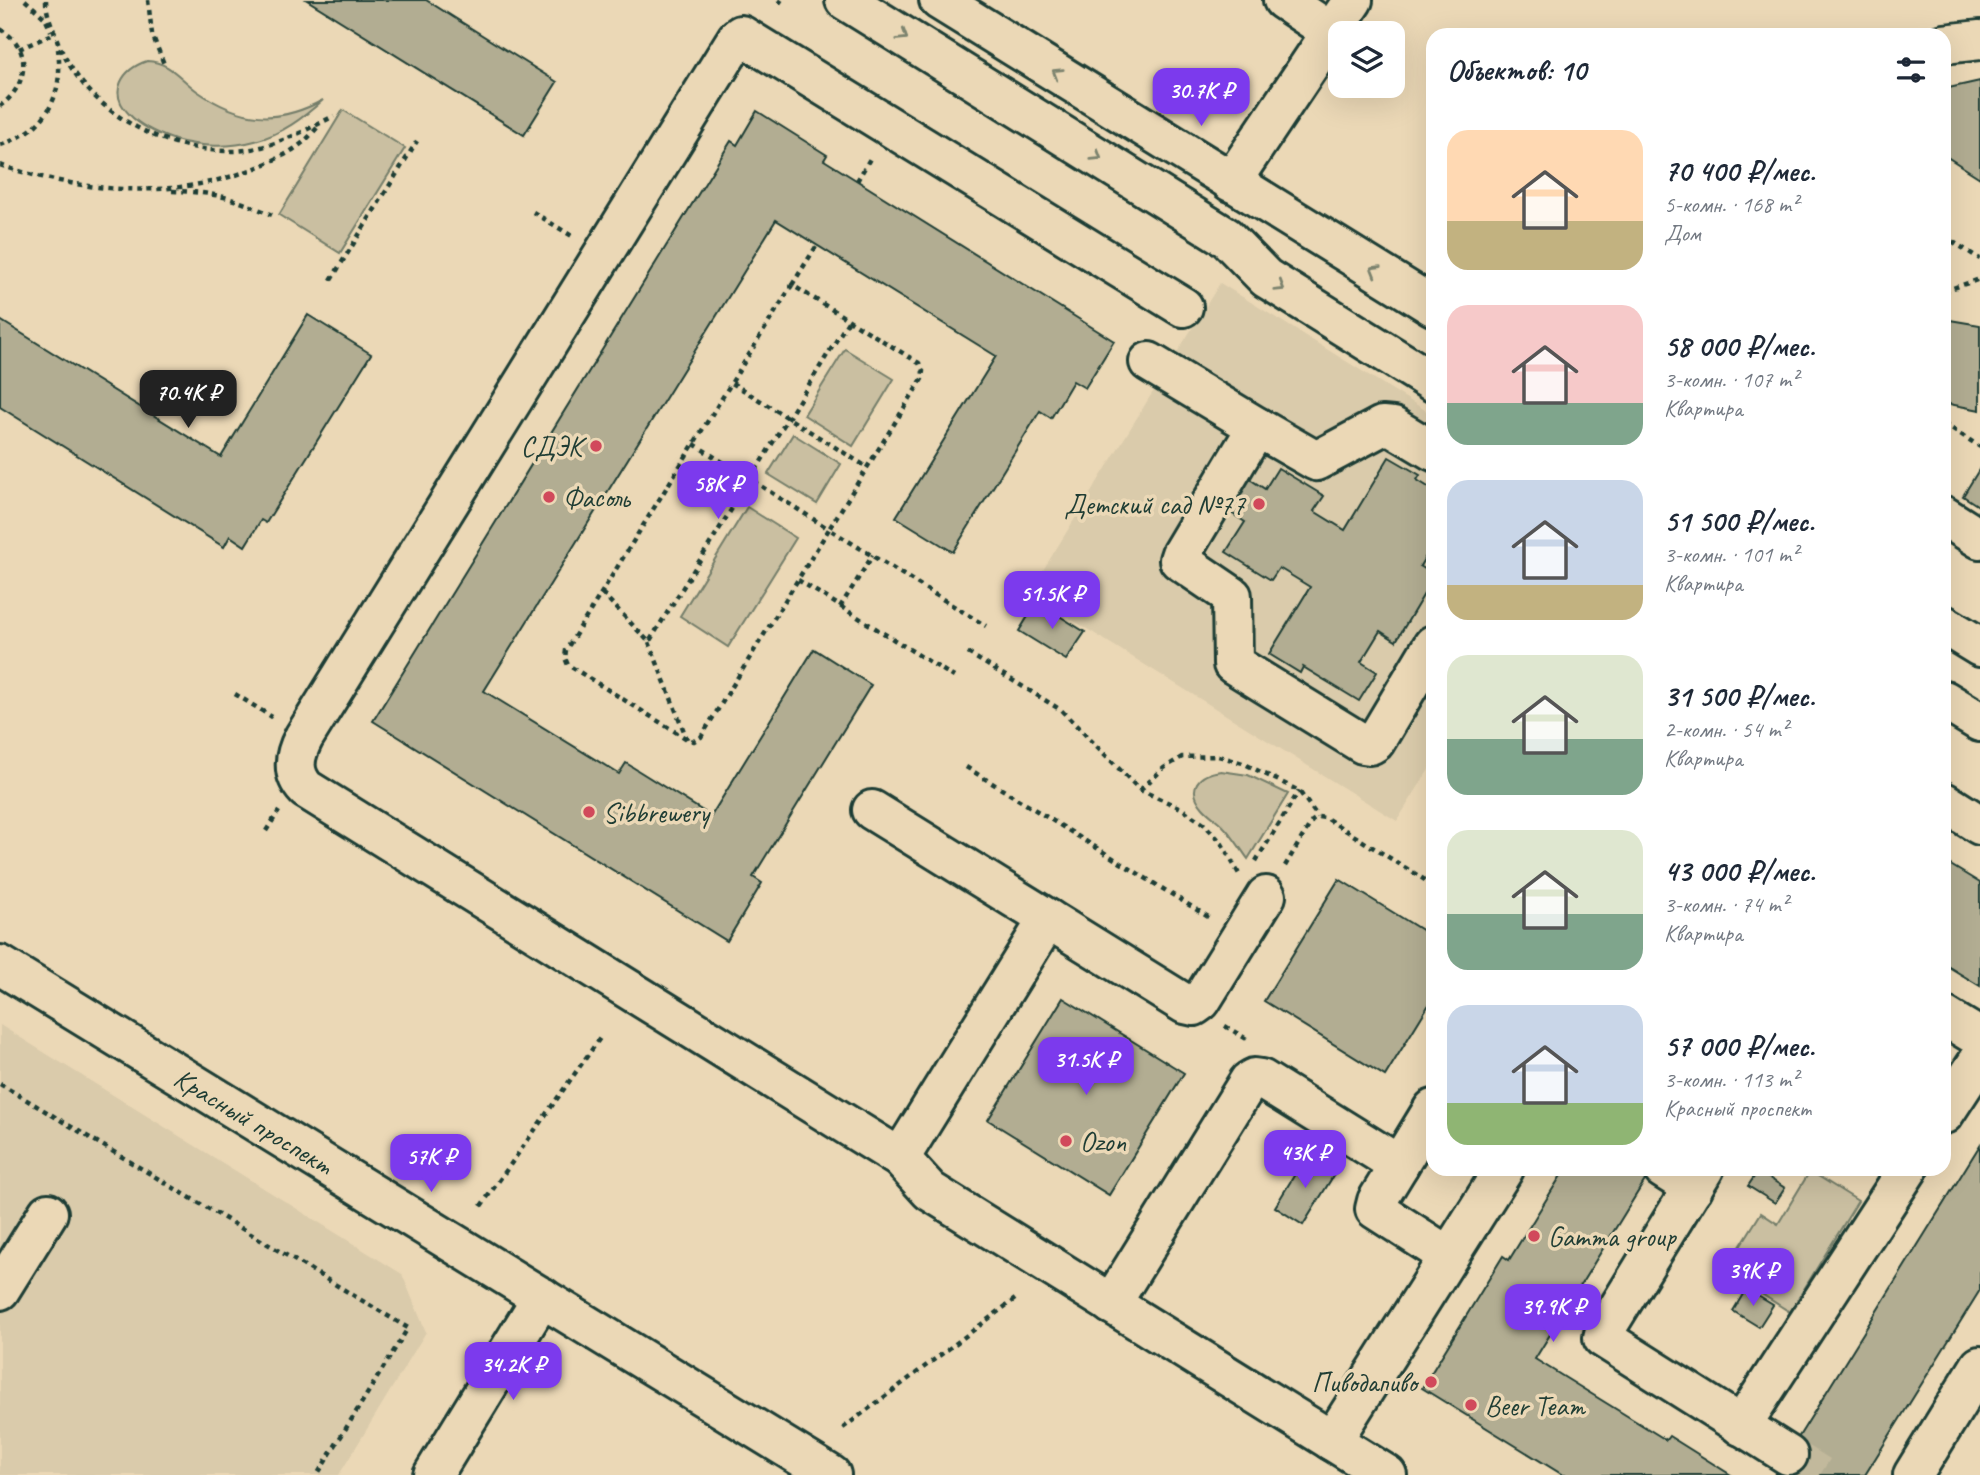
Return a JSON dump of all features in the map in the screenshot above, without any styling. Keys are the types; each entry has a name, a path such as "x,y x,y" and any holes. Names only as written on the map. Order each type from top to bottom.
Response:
{"street":[{"path":"845,0 1226,237 1266,278 1426,378"},
{"path":"939,0 1426,302"},
{"path":"1283,0 1328,30"},
{"path":"1339,21 1353,0"},
{"path":"1182,307 741,35 300,746 295,772 306,789 900,1158 930,1191 1387,1475"},
{"path":"1231,182 1328,36"},
{"path":"1951,43 1980,40"},
{"path":"1149,362 1316,461 1382,426 1393,426 1426,447"},
{"path":"1257,427 1179,560 1232,596 1233,664 1363,744 1370,745 1375,742 1426,657"},
{"path":"1951,520 1980,539"},
{"path":"1951,629 1980,647"},
{"path":"1951,704 1980,722"},
{"path":"1951,806 1980,825"},
{"path":"872,810 1185,1004 1194,1006 1201,1000 1254,889"},
{"path":"900,1158 1048,919"},
{"name":"Красный проспект","path":"0,965 831,1475"},
{"path":"1951,1020 1980,1038"},
{"path":"1951,1103 1980,1059"},
{"path":"1111,1304 1249,1081 1254,1078 1261,1079 1399,1165"},
{"path":"1426,1121 1377,1201 1375,1209 1448,1256"},
{"path":"1332,1441 1499,1176"},
{"path":"1686,1176 1603,1338 1788,1455"},
{"path":"1741,1426 1903,1176"},
{"path":"0,1290 48,1213"},
{"path":"433,1475 542,1297"},
{"path":"1913,1475 1980,1366"}],"path":[{"path":"25,0 45,18 75,75 101,102 132,125 165,141 201,149 235,151 267,146 299,135 334,116"},
{"path":"0,145 18,139 40,122 55,99 61,71 58,43 46,0"},
{"path":"148,0 152,34 164,64"},
{"path":"778,0 785,5"},
{"path":"0,29 15,41 24,69 20,84 12,97 0,106"},
{"path":"19,49 53,34"},
{"path":"163,190 228,179 274,160 301,144 323,121"},
{"path":"331,280 417,141"},
{"path":"0,165 44,179 97,187 201,191 235,198 272,215"},
{"path":"533,212 575,238"},
{"path":"1951,240 1980,258"},
{"path":"792,285 919,363 923,371 922,379 701,737 694,741 568,665 566,650 792,285 817,246"},
{"path":"1951,288 1980,279"},
{"path":"649,642 849,320"},
{"path":"732,383 867,467"},
{"path":"1951,428 1980,447"},
{"path":"694,444 986,625"},
{"path":"840,607 873,555"},
{"path":"798,580 954,677"},
{"path":"602,593 649,642 687,739"},
{"path":"968,653 1060,710 1140,790 1181,808 1205,824 1254,889"},
{"path":"235,694 276,720"},
{"path":"1140,790 1164,768 1182,757 1218,756 1243,763 1299,791 1318,817"},
{"path":"966,767 1218,923"},
{"path":"1254,889 1299,791"},
{"path":"1254,889 1318,817 1326,818 1426,881"},
{"path":"481,1206 600,1038"},
{"path":"0,1084 408,1328 317,1475"},
{"path":"843,1428 1019,1296"}],"shaded area":[{"path":"147,61 162,64 213,101 244,114 274,116 306,108 323,100 292,125 255,141 225,146 175,140 144,126 129,114 119,98 121,82 125,75"},
{"path":"343,110 405,148 340,253 279,215"},
{"name":"Детский сад №77","path":"1220,283 1426,411 1426,774 1397,821 1029,593"},
{"path":"845,349 894,379 853,446 804,415"},
{"path":"793,434 841,464 817,504 768,474"},
{"path":"747,507 796,538 728,647 680,616"},
{"path":"1221,771 1248,775 1288,794 1248,859 1222,824 1203,808 1195,794 1197,783 1201,779"},
{"path":"0,1025 402,1274 426,1332 339,1475 0,1475"},
{"path":"1807,1176 1818,1176 1858,1201 1790,1312 1725,1271 1761,1213 1778,1224"}],"building":[{"path":"307,0 426,0 557,82 524,135"},
{"path":"1980,81 1980,178 1951,159 1951,87"},
{"path":"757,111 827,155 824,160 1114,341 1085,388 1073,381 1051,418 1040,411 953,552 896,517 996,356 776,220 484,691 619,774 626,763 711,816 814,649 871,685 753,877 762,883 727,941 373,721 731,141 737,145"},
{"path":"308,315 371,354 266,523 261,520 245,546 230,536 224,547 0,407 0,320 221,457"},
{"path":"1951,320 1980,325 1980,410 1951,404"},
{"path":"1389,457 1420,475 1417,480 1426,486 1426,556 1420,566 1426,570 1426,591 1396,641 1380,631 1361,662 1377,672 1359,701 1303,667 1300,673 1269,654 1310,587 1279,568 1271,580 1226,552 1245,522 1228,511 1248,478 1265,489 1278,468 1324,496 1314,511 1345,530"},
{"path":"1980,468 1980,507 1963,496"},
{"path":"1037,602 1085,632 1066,660 1019,631"},
{"path":"1951,865 1980,883 1980,986 1951,968"},
{"path":"1339,879 1426,933 1426,1009 1385,1076 1264,1001"},
{"path":"1063,998 1184,1073 1109,1195 988,1120"},
{"path":"1980,1145 1980,1290 1865,1475 1775,1475"},
{"path":"1306,1156 1335,1173 1303,1225 1275,1207"},
{"path":"1561,1176 1648,1176 1535,1359 1666,1440 1669,1436 1731,1475 1563,1475 1422,1388 1503,1256 1509,1260"},
{"path":"1755,1176 1766,1176 1785,1188 1775,1203 1748,1186"},
{"path":"1746,1289 1773,1305 1759,1327 1733,1311"}],"tunnel":[{"path":"1788,1455 1820,1475"}],"place":[{"name":"СДЭК","path":"596,446"},
{"name":"Фасоль","path":"549,497"},
{"name":"Детский сад №77","path":"1259,504"},
{"name":"Sibbrewery","path":"589,812"},
{"name":"Ozon","path":"1066,1141"},
{"name":"Gamma group","path":"1534,1236"},
{"name":"Пиводапиво","path":"1431,1382"},
{"name":"Beer Team","path":"1471,1405"}]}
